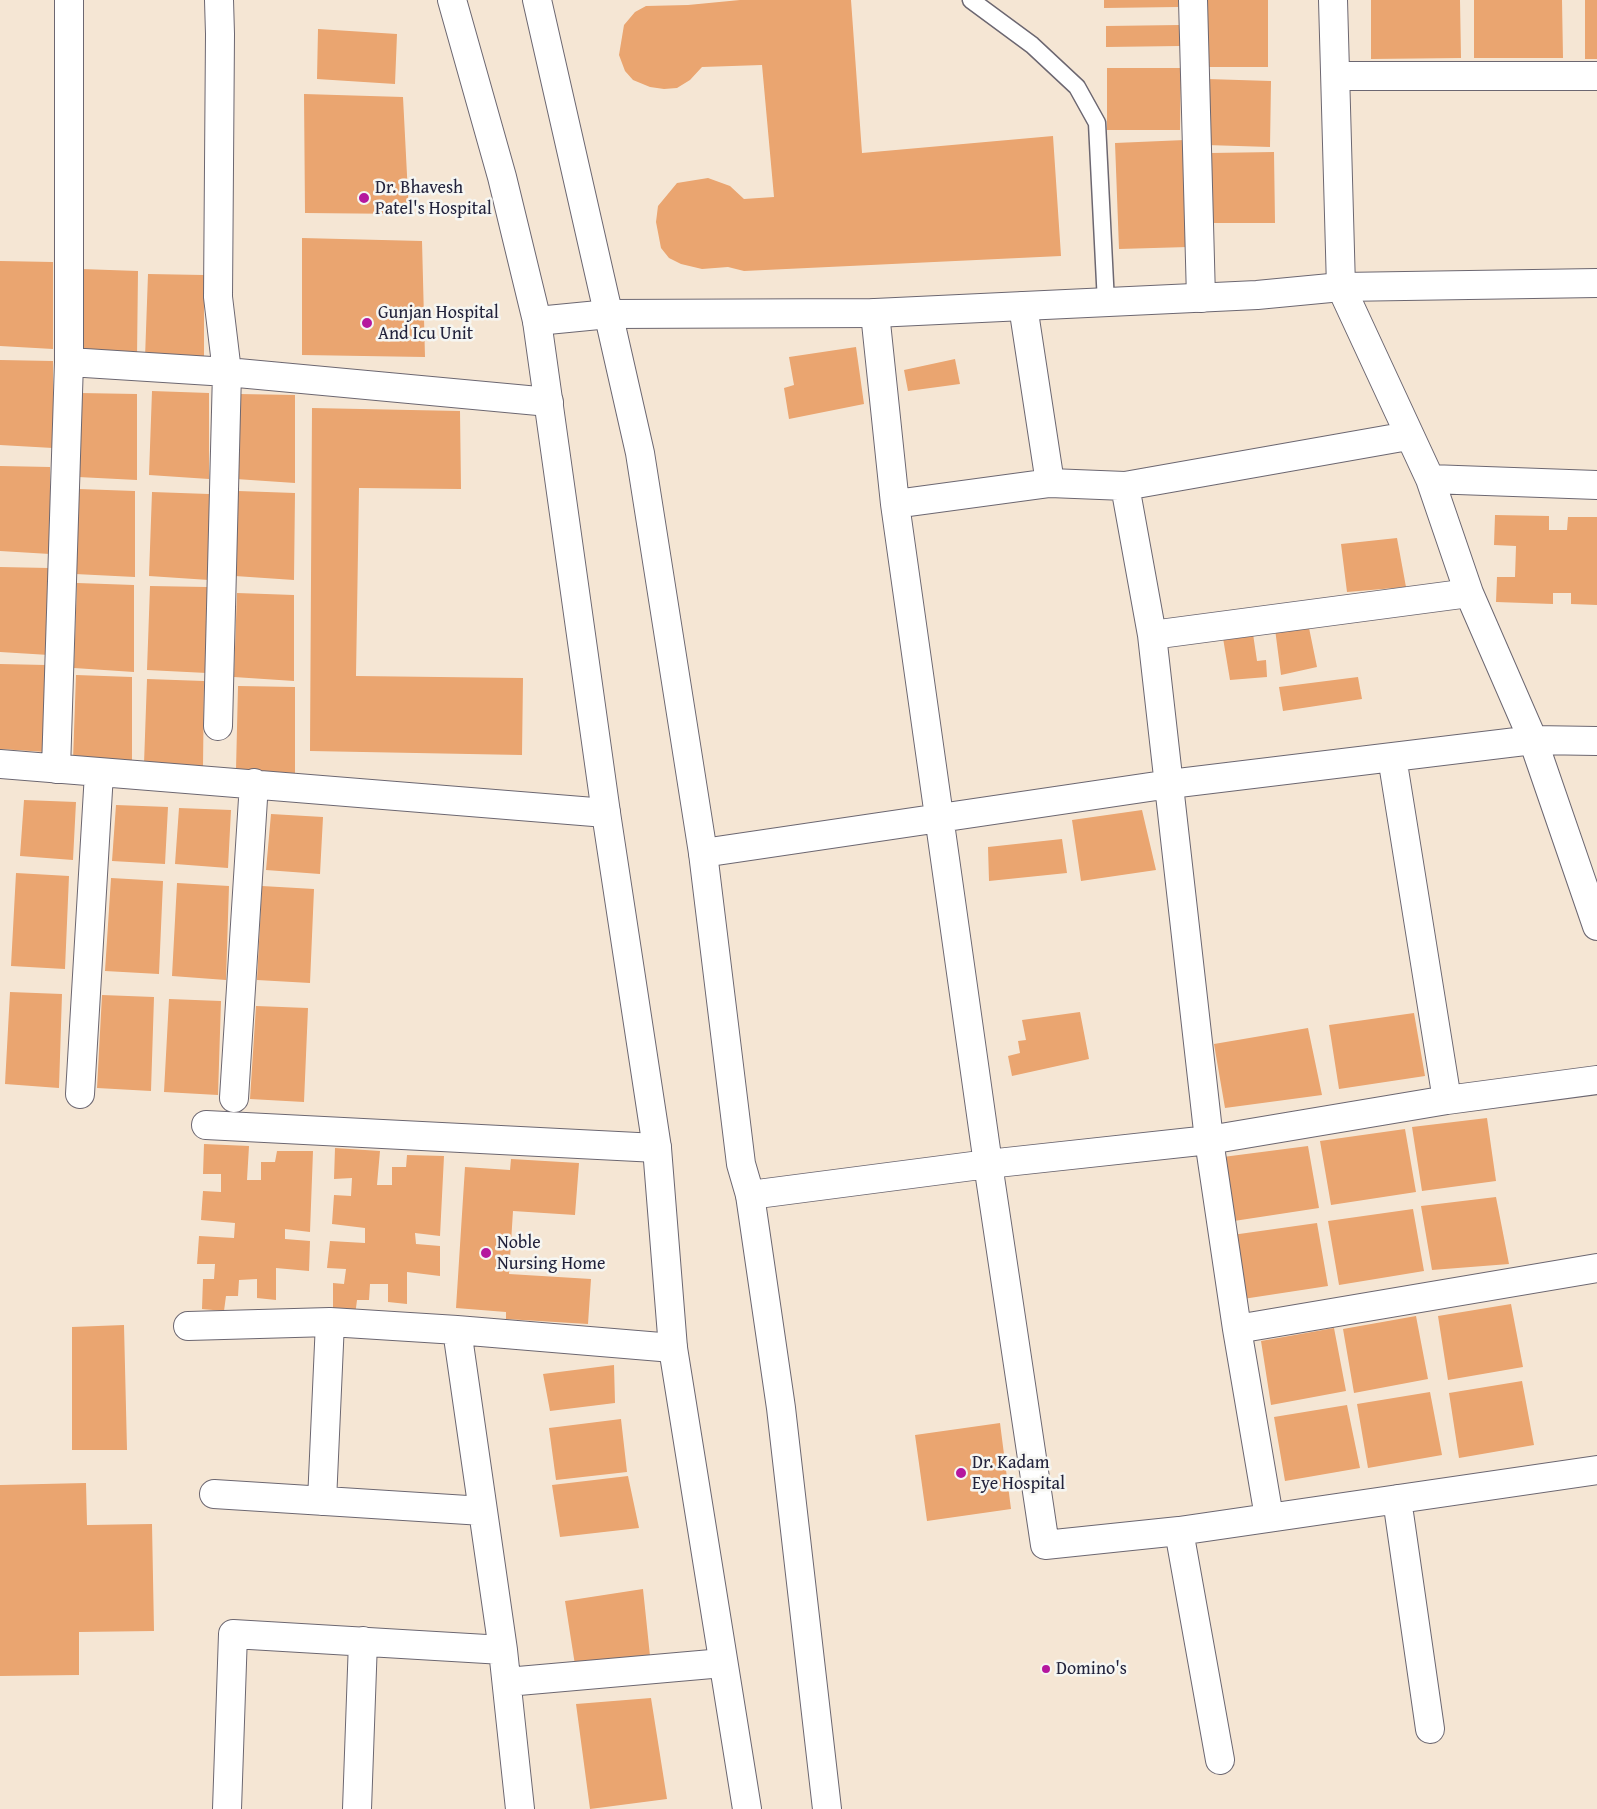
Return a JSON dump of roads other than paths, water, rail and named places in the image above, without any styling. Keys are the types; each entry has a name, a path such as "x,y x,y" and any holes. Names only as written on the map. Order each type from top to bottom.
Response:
{"main road":[{"path":"56,769 69,362 69,0"},
{"path":"218,726 227,372 218,297 219,0"},
{"path":"452,0 502,177 538,321 606,813 657,1148 673,1348 747,1809"},
{"path":"537,0 640,453 703,853 741,1164 750,1195 781,1408 827,1809"},
{"path":"1193,0 1201,298"},
{"path":"1333,0 1341,287 1408,436 1430,479 1469,593 1533,740 1597,926"},
{"path":"1336,76 1597,76"},
{"path":"538,321 609,314 875,314 1201,298 1341,287 1597,283"},
{"path":"1023,306 1050,483"},
{"path":"875,314 895,504 941,817 988,1164 1045,1545 1180,1531 1597,1470"},
{"path":"69,362 227,372 550,402"},
{"path":"895,504 1050,483 1125,486 1408,436"},
{"path":"1430,479 1597,485"},
{"path":"1125,486 1152,635 1209,1140 1237,1329 1270,1517"},
{"path":"1152,635 1469,593"},
{"path":"703,853 1170,784 1533,740 1597,741"},
{"path":"1392,757 1447,1100"},
{"path":"0,764 99,773 254,783 606,813"},
{"path":"80,1094 99,773"},
{"path":"234,1098 254,783"},
{"path":"750,1195 988,1164 1209,1140 1447,1100 1597,1080"},
{"path":"206,1124 657,1148"},
{"path":"1237,1329 1597,1268"},
{"path":"188,1326 330,1322 457,1330 673,1348"},
{"path":"322,1501 330,1322"},
{"path":"457,1330 503,1650 520,1809"},
{"path":"214,1494 483,1511"},
{"path":"1397,1499 1430,1730"},
{"path":"1180,1531 1220,1760"},
{"path":"227,1809 233,1634 503,1650"},
{"path":"357,1809 363,1641"},
{"path":"507,1682 723,1662"}],"lane":[{"path":"972,0 1032,45 1077,87 1097,123 1106,302"}],"place":[{"name":"Dr. Bhavesh Patel's Hospital","path":"364,198"},
{"name":"Gunjan Hospital And Icu Unit","path":"367,323"},
{"name":"Noble Nursing Home","path":"486,1253"},
{"name":"Dr. Kadam Eye Hospital","path":"961,1473"},
{"name":"Domino's","path":"1046,1669"}]}
